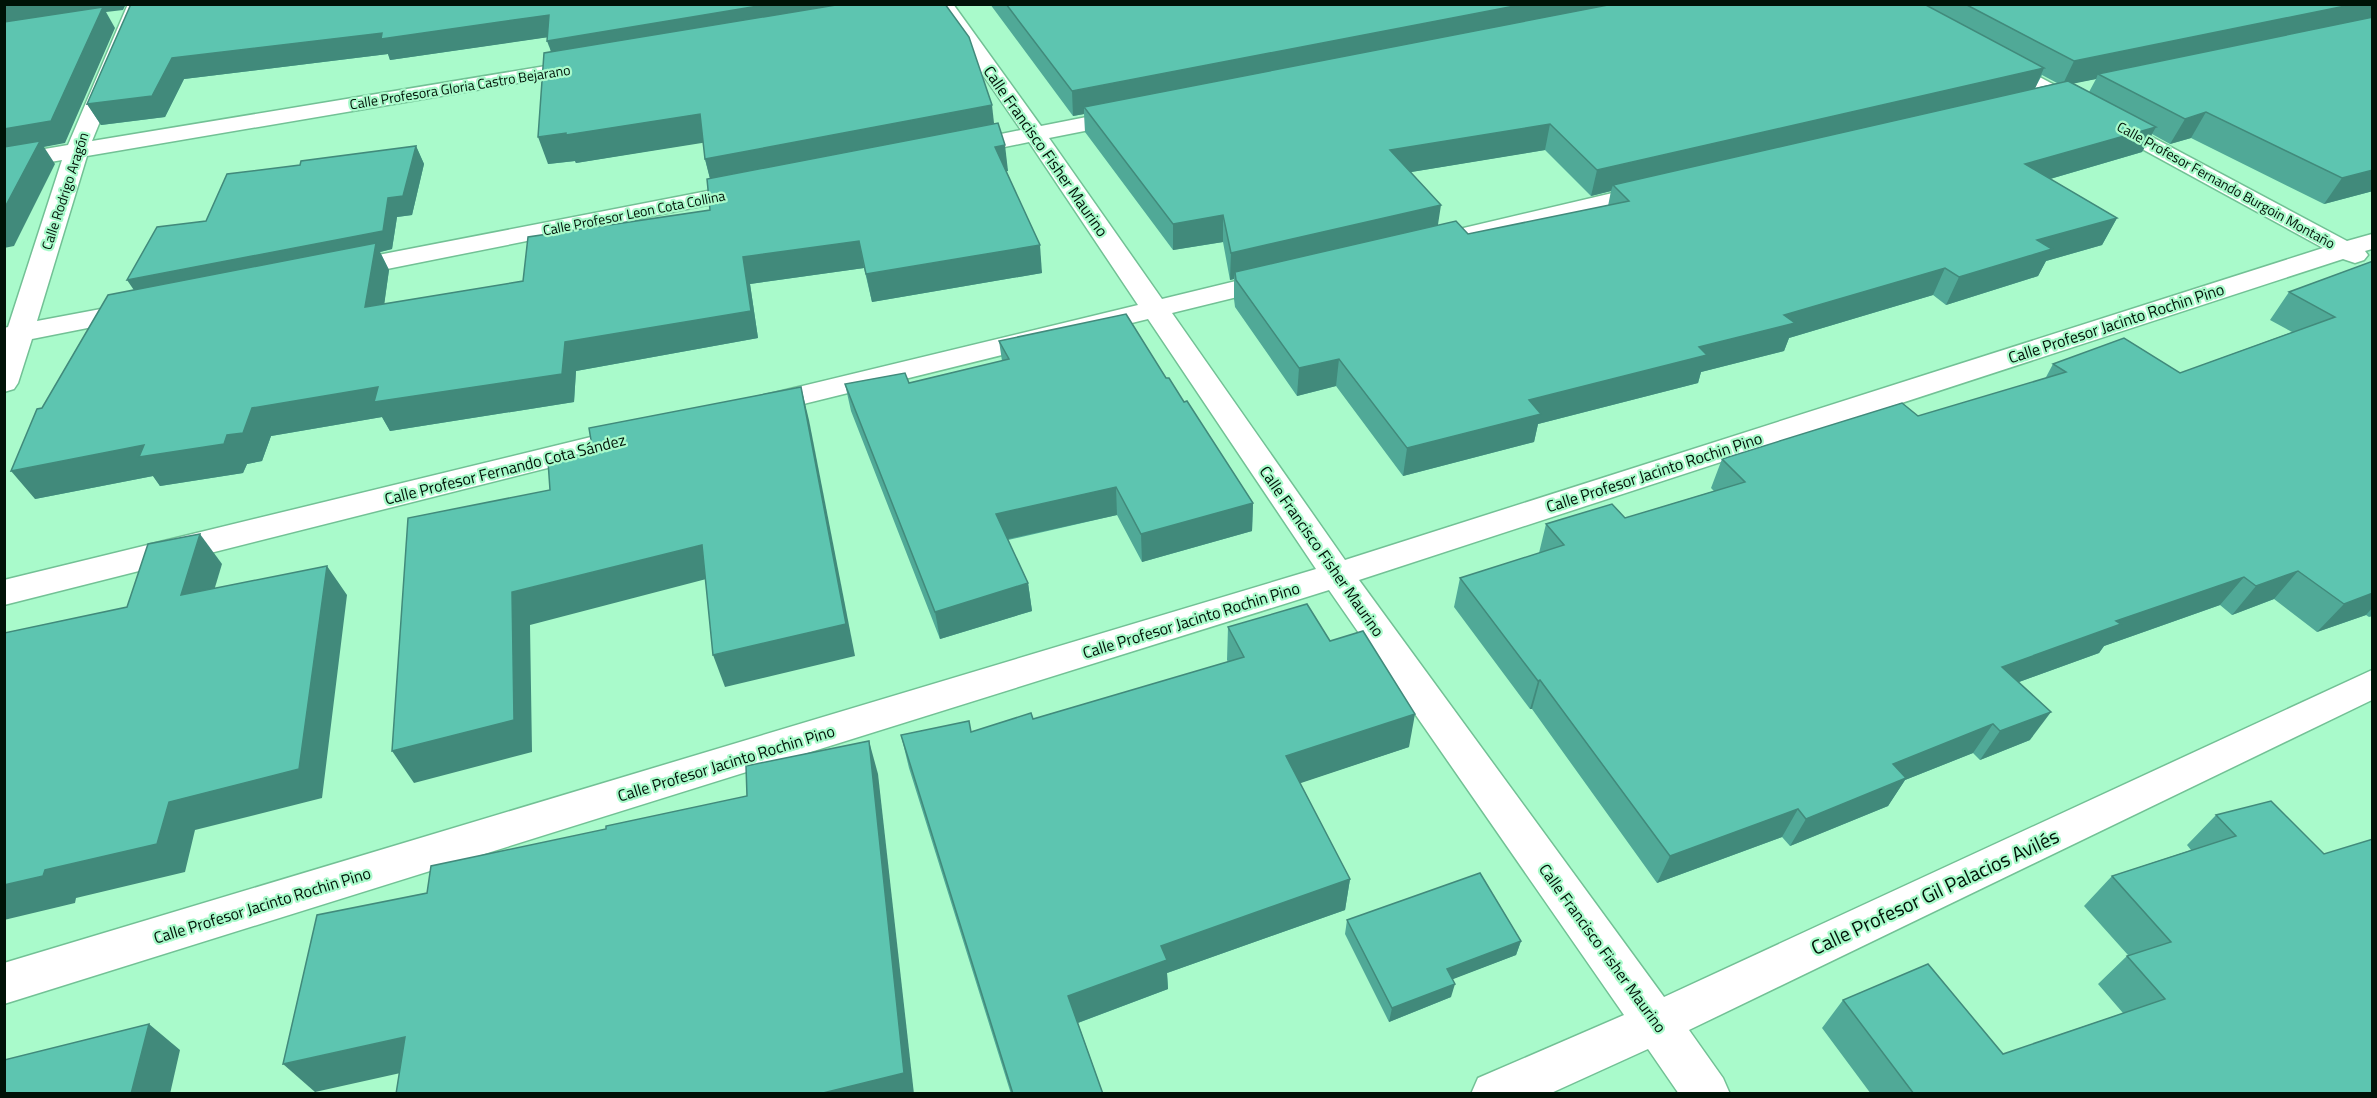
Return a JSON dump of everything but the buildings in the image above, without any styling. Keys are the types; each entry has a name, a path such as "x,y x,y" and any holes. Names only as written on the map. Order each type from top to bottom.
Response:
{"street":[{"name":"Calle Francisco Fisher Maurino","path":"939,6 1035,135 1337,575 1707,1094"},
{"name":"Calle Rodrigo Aragón","path":"4,382 12,334 77,151 134,14"},
{"name":"Calle Profesor Fernando Burgoin Montaño","path":"1980,53 2363,251"},
{"name":"Calle Profesora Gloria Castro Bejarano","path":"4,163 604,63"},
{"path":"2026,104 2095,88"},
{"path":"942,153 1151,111"},
{"name":"Calle Profesor Leon Cota Collina","path":"323,274 778,185"},
{"path":"1422,245 1677,185"},
{"name":"Calle Profesor Jacinto Rochin Pino","path":"4,984 1337,575 2363,251"},
{"path":"736,411 1305,273"},
{"path":"12,334 160,306"},
{"name":"Calle Profesor Fernando Cota Sández","path":"4,592 655,432"},
{"name":"Calle Profesor Gil Palacios Avilés","path":"1494,1094 1657,1023 2373,684"}]}
